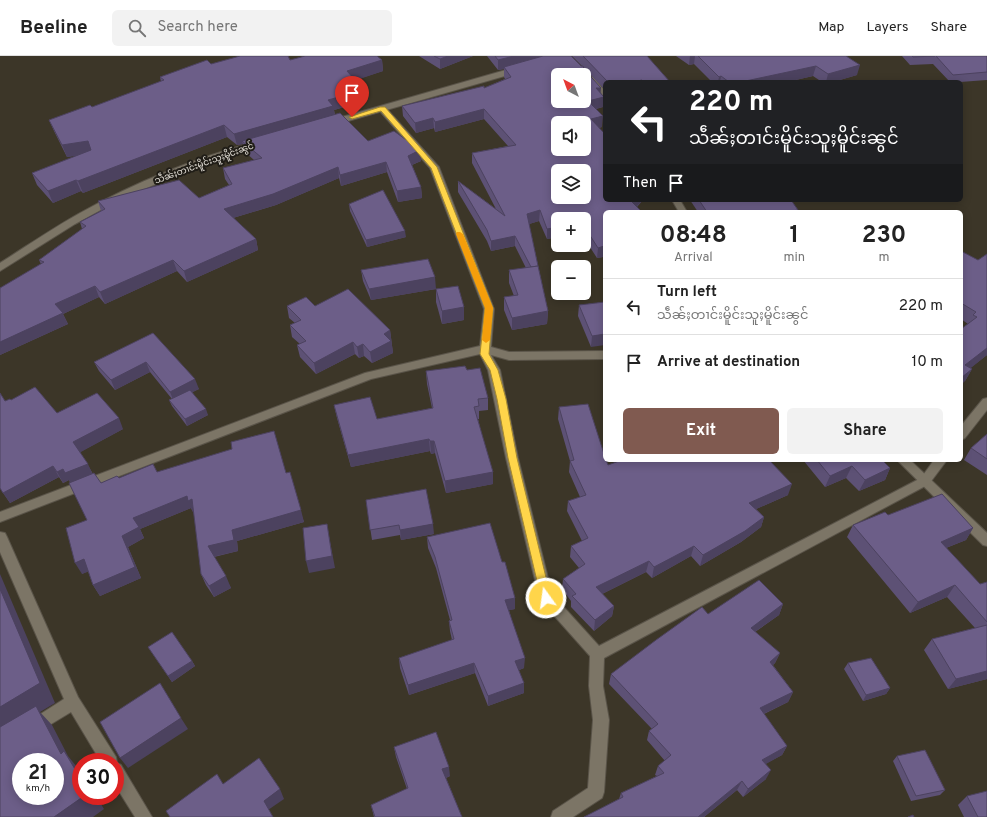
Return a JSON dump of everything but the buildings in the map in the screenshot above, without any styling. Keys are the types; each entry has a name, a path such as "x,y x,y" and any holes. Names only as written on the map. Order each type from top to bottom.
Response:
{"street":[{"path":"323,126 525,67"},
{"path":"382,109 434,167 444,190 489,308 485,354 494,370 496,377 512,458 546,598 597,654 596,686 601,720 596,792 559,817"},
{"name":"သဵၼ်ႈတၢင်းမိူင်းသူႈမိူင်းၼွင်","path":"0,268 94,209 161,177 233,151 270,140"},
{"path":"0,517 369,376 485,349 509,356 603,355"},
{"path":"963,432 987,402"},
{"path":"597,654 925,481 939,462"},
{"path":"0,537 73,702 104,753"},
{"path":"20,735 73,702"},
{"path":"124,785 144,817"}],"lane":[{"path":"591,81 603,94"},
{"path":"905,462 987,541"}],"slow traffic":[{"path":"460,234 489,308 486,340"}],"route":[{"path":"352,117 382,109 434,167 444,190 489,308 485,354 494,370 502,399 512,458 546,598"}]}
